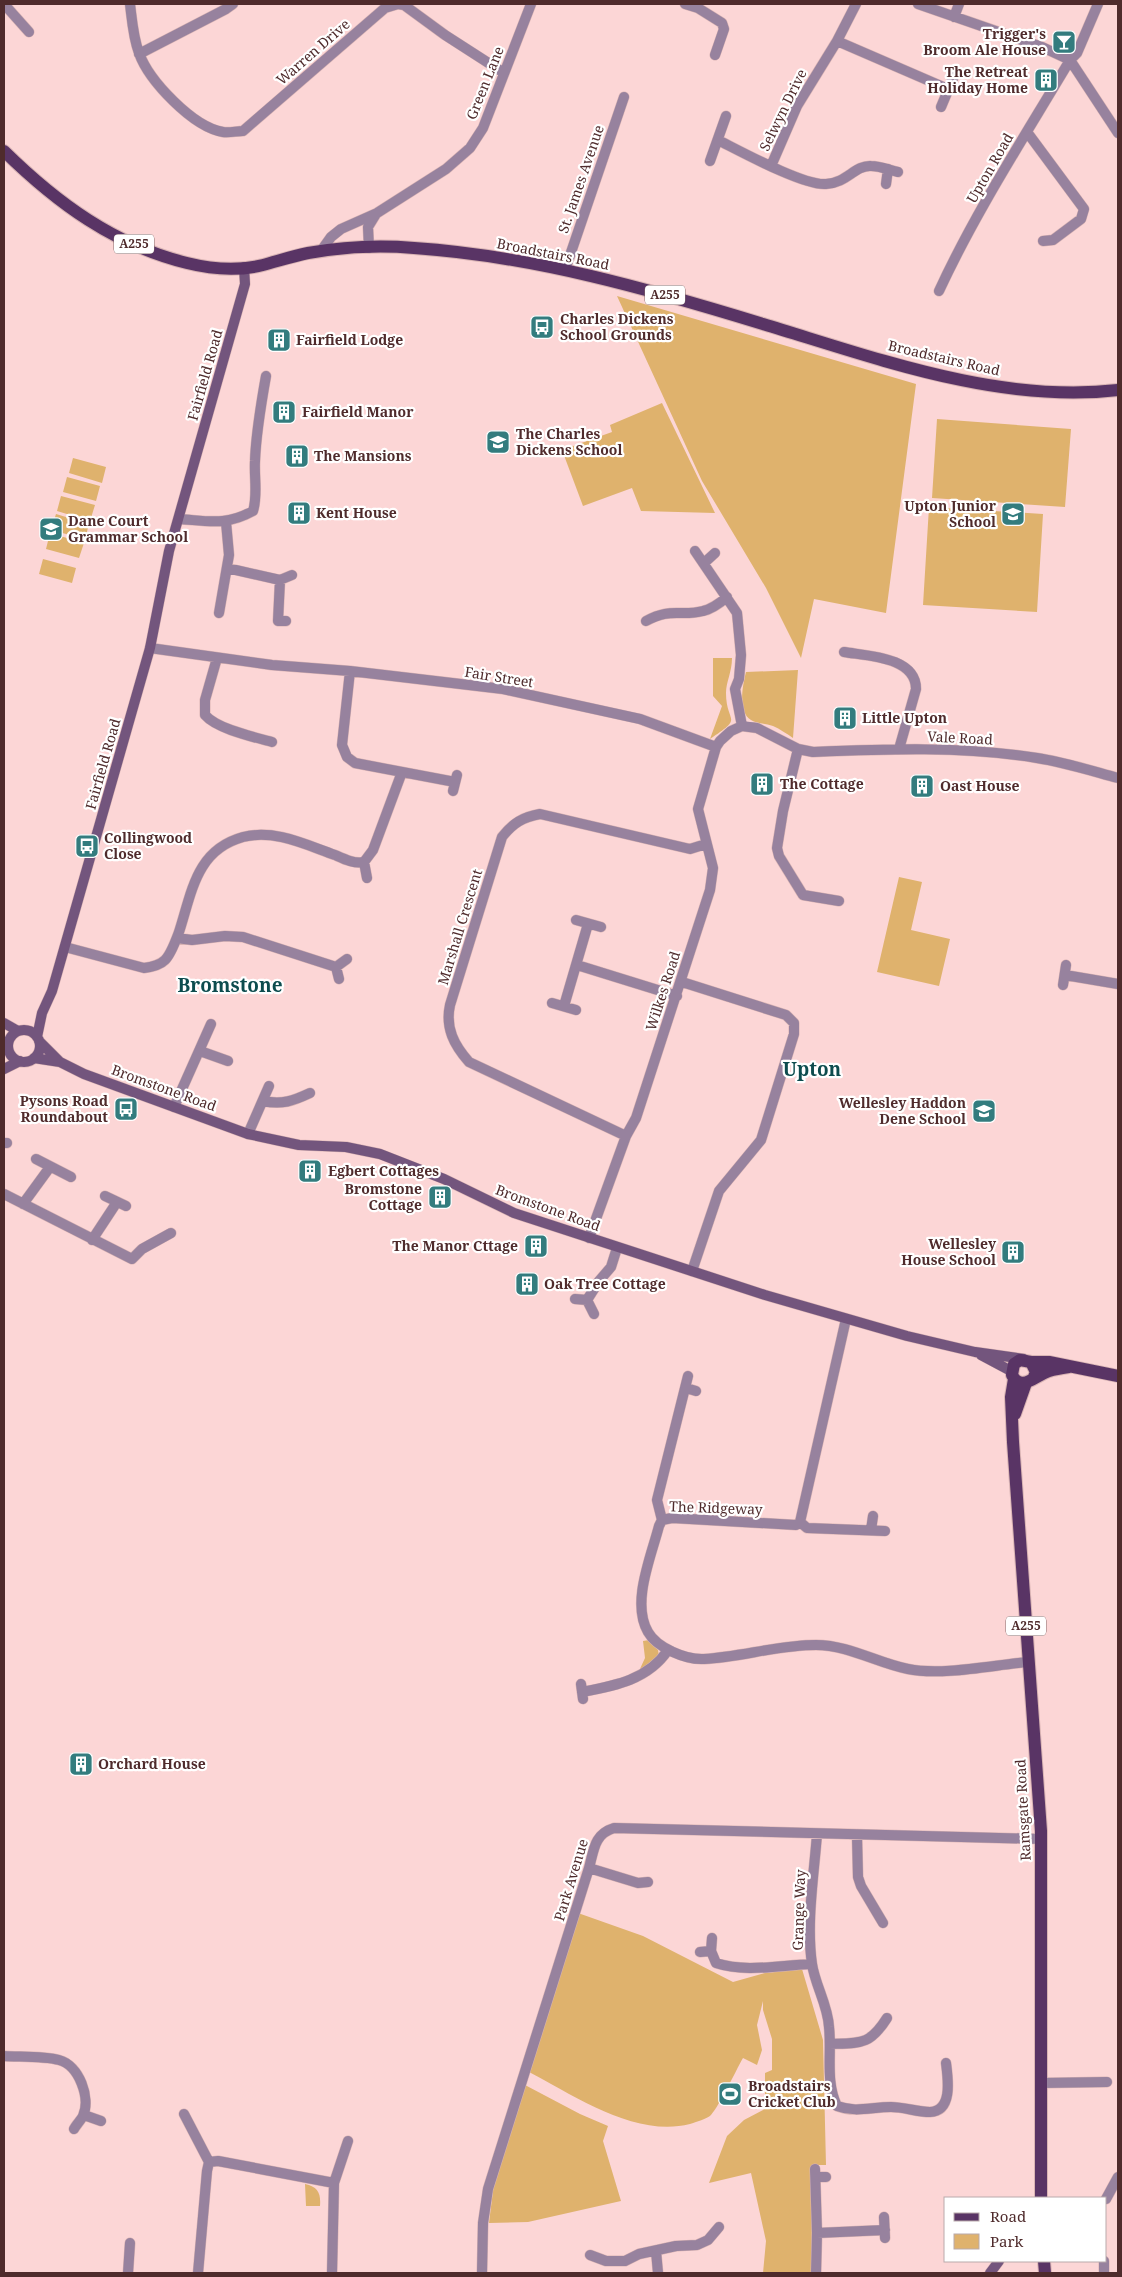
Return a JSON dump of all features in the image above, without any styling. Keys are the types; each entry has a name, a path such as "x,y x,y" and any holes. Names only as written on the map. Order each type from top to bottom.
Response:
{"main road":[{"name":"Broadstairs Road","path":"4,151 37,184 83,217 139,247 187,263 224,268 261,266 321,251 369,248 412,248 493,257 614,281 832,345 969,381 1045,392 1080,394 1118,390"},
{"name":"A255","path":"1021,1378 1036,1372 1027,1360"},
{"path":"1068,1367 1021,1378 1017,1361 1049,1362 1118,1376"},
{"name":"Ramsgate Road","path":"1021,1378 1011,1397 1041,1839 1041,2197"}],"street":[{"path":"4,4 17,27 29,32"},
{"path":"130,4 134,35 139,54 233,4"},
{"name":"Warren Drive","path":"139,54 153,80 172,100 195,119 223,132 242,131 385,8 398,4 404,4 445,35 504,73"},
{"name":"Green Lane","path":"321,251 331,237 350,224 377,213 446,169 470,148 483,128 531,4"},
{"path":"685,4 699,6 722,23 724,29 715,55"},
{"name":"Selwyn Drive","path":"771,166 797,106 837,41 856,4"},
{"path":"918,4 1042,48 1070,60 1116,126"},
{"path":"954,16 959,4"},
{"name":"Upton Road","path":"939,291 951,265 1027,132 1070,60 1077,53 1098,4"},
{"path":"837,41 948,89"},
{"path":"941,107 954,76"},
{"name":"St. James Avenue","path":"565,270 625,98"},
{"path":"710,160 726,116"},
{"path":"1027,132 1084,209 1081,219 1053,240 1043,241"},
{"name":"Selwyn Drive","path":"718,140 771,166 810,182 823,185 839,183 862,167 871,166 893,171 886,184"},
{"name":"Green Lane","path":"368,227 377,213"},
{"path":"350,224 361,224 368,227 369,248"},
{"name":"Fairfield Road","path":"38,1039 42,1013 52,991 150,648 169,551 244,284 244,267"},
{"path":"179,519 226,522 240,518 253,511 256,501 255,462 258,421 266,376"},
{"path":"218,613 229,555 226,522"},
{"path":"695,551 737,613 741,655 739,679 735,689 742,726"},
{"path":"704,563 714,553"},
{"path":"227,568 280,580 292,575"},
{"path":"280,580 278,620 286,621"},
{"path":"646,621 671,611 702,611 727,598"},
{"name":"Fair Street","path":"150,648 217,658 503,689 640,720 716,748"},
{"path":"844,652 856,650 894,662 906,668 916,680 916,689 899,749"},
{"path":"217,658 205,700 205,715 209,720 243,738 272,742"},
{"path":"350,671 342,745 347,756 355,763 455,783"},
{"path":"716,748 731,731 742,726 757,728 798,749 777,848 779,856 801,899 839,901"},
{"name":"Wilkes Road","path":"589,1238 626,1136 636,1118 682,982 710,890 713,868 698,809 716,748"},
{"name":"Vale Road","path":"798,749 813,752 899,749 966,750 1038,758 1118,778"},
{"path":"367,878 364,862 373,850 402,772"},
{"name":"Marshall Crescent","path":"626,1136 469,1062 457,1049 450,1032 448,1015 450,1005 502,837 511,825 527,816 540,814 690,848 706,844"},
{"path":"65,947 144,968 155,966 166,959 177,938 196,879 205,861 220,848 242,838 262,834 281,837 351,861 364,862"},
{"path":"576,920 600,927"},
{"path":"564,1006 588,924"},
{"path":"177,938 192,940 224,936 243,937 336,967"},
{"path":"336,967 347,959"},
{"path":"576,966 677,996"},
{"path":"336,967 339,979"},
{"path":"1065,975 1118,984"},
{"path":"682,982 786,1015 794,1024 794,1034 761,1140 719,1191 692,1271"},
{"path":"552,1002 576,1010"},
{"name":"Fairfield Road","path":"21,1030 42,1013"},
{"path":"4,1023 33,1033 38,1039 40,1049 34,1058 20,1061 4,1069"},
{"path":"174,1107 211,1024"},
{"path":"20,1061 6,1049 11,1036 21,1030"},
{"name":"Bromstone Road","path":"38,1039 60,1062"},
{"path":"200,1051 228,1060"},
{"name":"Bromstone Road","path":"34,1058 60,1062 84,1074 248,1134 299,1145 346,1147 380,1154 444,1179 514,1213 617,1248 846,1319 975,1352 1027,1360"},
{"path":"248,1134 269,1086"},
{"path":"263,1101 276,1104 289,1103 310,1093"},
{"path":"36,1159 71,1177"},
{"path":"23,1204 50,1166"},
{"path":"4,1194 132,1259 142,1249 171,1233"},
{"path":"92,1240 121,1204 105,1196"},
{"path":"587,1300 611,1267 617,1248"},
{"path":"575,1300 587,1300"},
{"path":"587,1300 594,1314"},
{"path":"846,1319 800,1522 807,1528 885,1531"},
{"name":"Bromstone Road","path":"975,1352 1021,1378"},
{"path":"662,1520 657,1500 691,1390 688,1376"},
{"path":"871,1530 873,1516"},
{"name":"The Ridgeway","path":"800,1522 796,1525 672,1518 662,1520 640,1598 640,1613 648,1634 668,1650 686,1657 703,1659 784,1647 818,1645 836,1647 907,1669 929,1672 1028,1662"},
{"path":"582,1692 630,1681 648,1670 668,1650"},
{"name":"Park Avenue","path":"482,2273 483,2223 488,2189 597,1838 604,1831 614,1828 857,1836 1041,1839"},
{"name":"Grange Way","path":"817,1834 810,1942 812,1964 829,2024 832,2096 837,2106 849,2111 891,2107 930,2112 938,2110 945,2104 947,2095 946,2063"},
{"path":"857,1836 858,1877 883,1923"},
{"path":"589,1868 641,1884"},
{"path":"712,1938 706,1951 716,1963 730,1968 747,1969 812,1964"},
{"path":"830,2044 868,2040 876,2035 887,2018"},
{"path":"4,2056 59,2060 69,2065 78,2074 83,2086 84,2115 74,2129"},
{"path":"1041,2083 1108,2082"},
{"path":"184,2114 209,2162 198,2273"},
{"path":"84,2115 101,2121"},
{"path":"332,2273 334,2183 348,2141"},
{"path":"209,2162 218,2161 334,2183"},
{"path":"816,2273 819,2174"},
{"path":"1107,2197 1118,2177"},
{"path":"817,2233 885,2234 884,2217"},
{"path":"590,2255 606,2262 625,2262 639,2254 676,2246 697,2245 708,2240 718,2226"},
{"path":"128,2273 130,2243"},
{"path":"656,2251 658,2273"},
{"path":"990,2273 998,2262"}],"green space":[{"path":"617,296 916,384 886,613 814,599 801,658 766,588 702,481"},
{"path":"662,403 715,513 641,511 632,488 583,506 562,450 612,432 610,425"},
{"path":"937,419 1071,429 1065,507 932,498"},
{"path":"73,458 106,467 102,483 69,473"},
{"path":"67,477 100,486 96,501 63,492"},
{"path":"61,496 95,505 90,521 57,511"},
{"path":"929,507 1043,514 1037,612 923,605"},
{"path":"56,514 89,524 85,539 51,530"},
{"path":"50,533 84,543 79,558 46,549"},
{"path":"43,559 76,568 72,583 39,574"},
{"path":"713,658 732,658 726,693 731,719 730,723 721,732 710,739 722,706 713,696"},
{"path":"798,670 793,738 776,727 753,721 747,716 742,704 746,672"},
{"path":"899,877 922,882 911,930 950,939 939,986 877,972"},
{"path":"649,1640 658,1650 659,1656 639,1671 645,1658 643,1641"},
{"path":"578,1913 643,1936 733,1982 765,1973 802,1969 823,2040 826,2165 814,2165 813,2273 763,2273 766,2241 751,2173 709,2183 727,2136 744,2120 765,2109 765,2073 772,2070 772,2039 763,2010 763,2001 757,2025 762,2050 757,2065 743,2058 711,2115 690,2124 669,2127 627,2120 586,2103 529,2072"},
{"path":"525,2085 580,2114 608,2126 603,2141 621,2201 528,2222 489,2223 493,2190"},
{"path":"305,2184 318,2191 320,2206 306,2206"}],"place":[{"name":"Trigger's Broom Ale House","path":"1064,42"},
{"name":"The Retreat Holiday Home","path":"1046,80"},
{"name":"Charles Dickens School Grounds","path":"542,327"},
{"name":"Fairfield Lodge","path":"279,340"},
{"name":"Fairfield Manor","path":"284,412"},
{"name":"The Charles Dickens School","path":"498,442"},
{"name":"The Mansions","path":"297,456"},
{"name":"Kent House","path":"299,513"},
{"name":"Upton Junior School","path":"1013,514"},
{"name":"Dane Court Grammar School","path":"51,529"},
{"name":"Little Upton","path":"845,718"},
{"name":"The Cottage","path":"762,784"},
{"name":"Oast House","path":"922,786"},
{"name":"Collingwood Close","path":"87,846"},
{"name":"Pysons Road Roundabout","path":"126,1109"},
{"name":"Wellesley Haddon Dene School","path":"984,1111"},
{"name":"Egbert Cottages","path":"310,1171"},
{"name":"Bromstone Cottage","path":"440,1197"},
{"name":"The Manor Cttage","path":"536,1246"},
{"name":"Wellesley House School","path":"1013,1252"},
{"name":"Oak Tree Cottage","path":"527,1284"},
{"name":"Orchard House","path":"81,1764"},
{"name":"Broadstairs Cricket Club","path":"730,2094"}],"district":[{"name":"Bromstone","path":"230,985"},
{"name":"Upton","path":"812,1069"}]}
